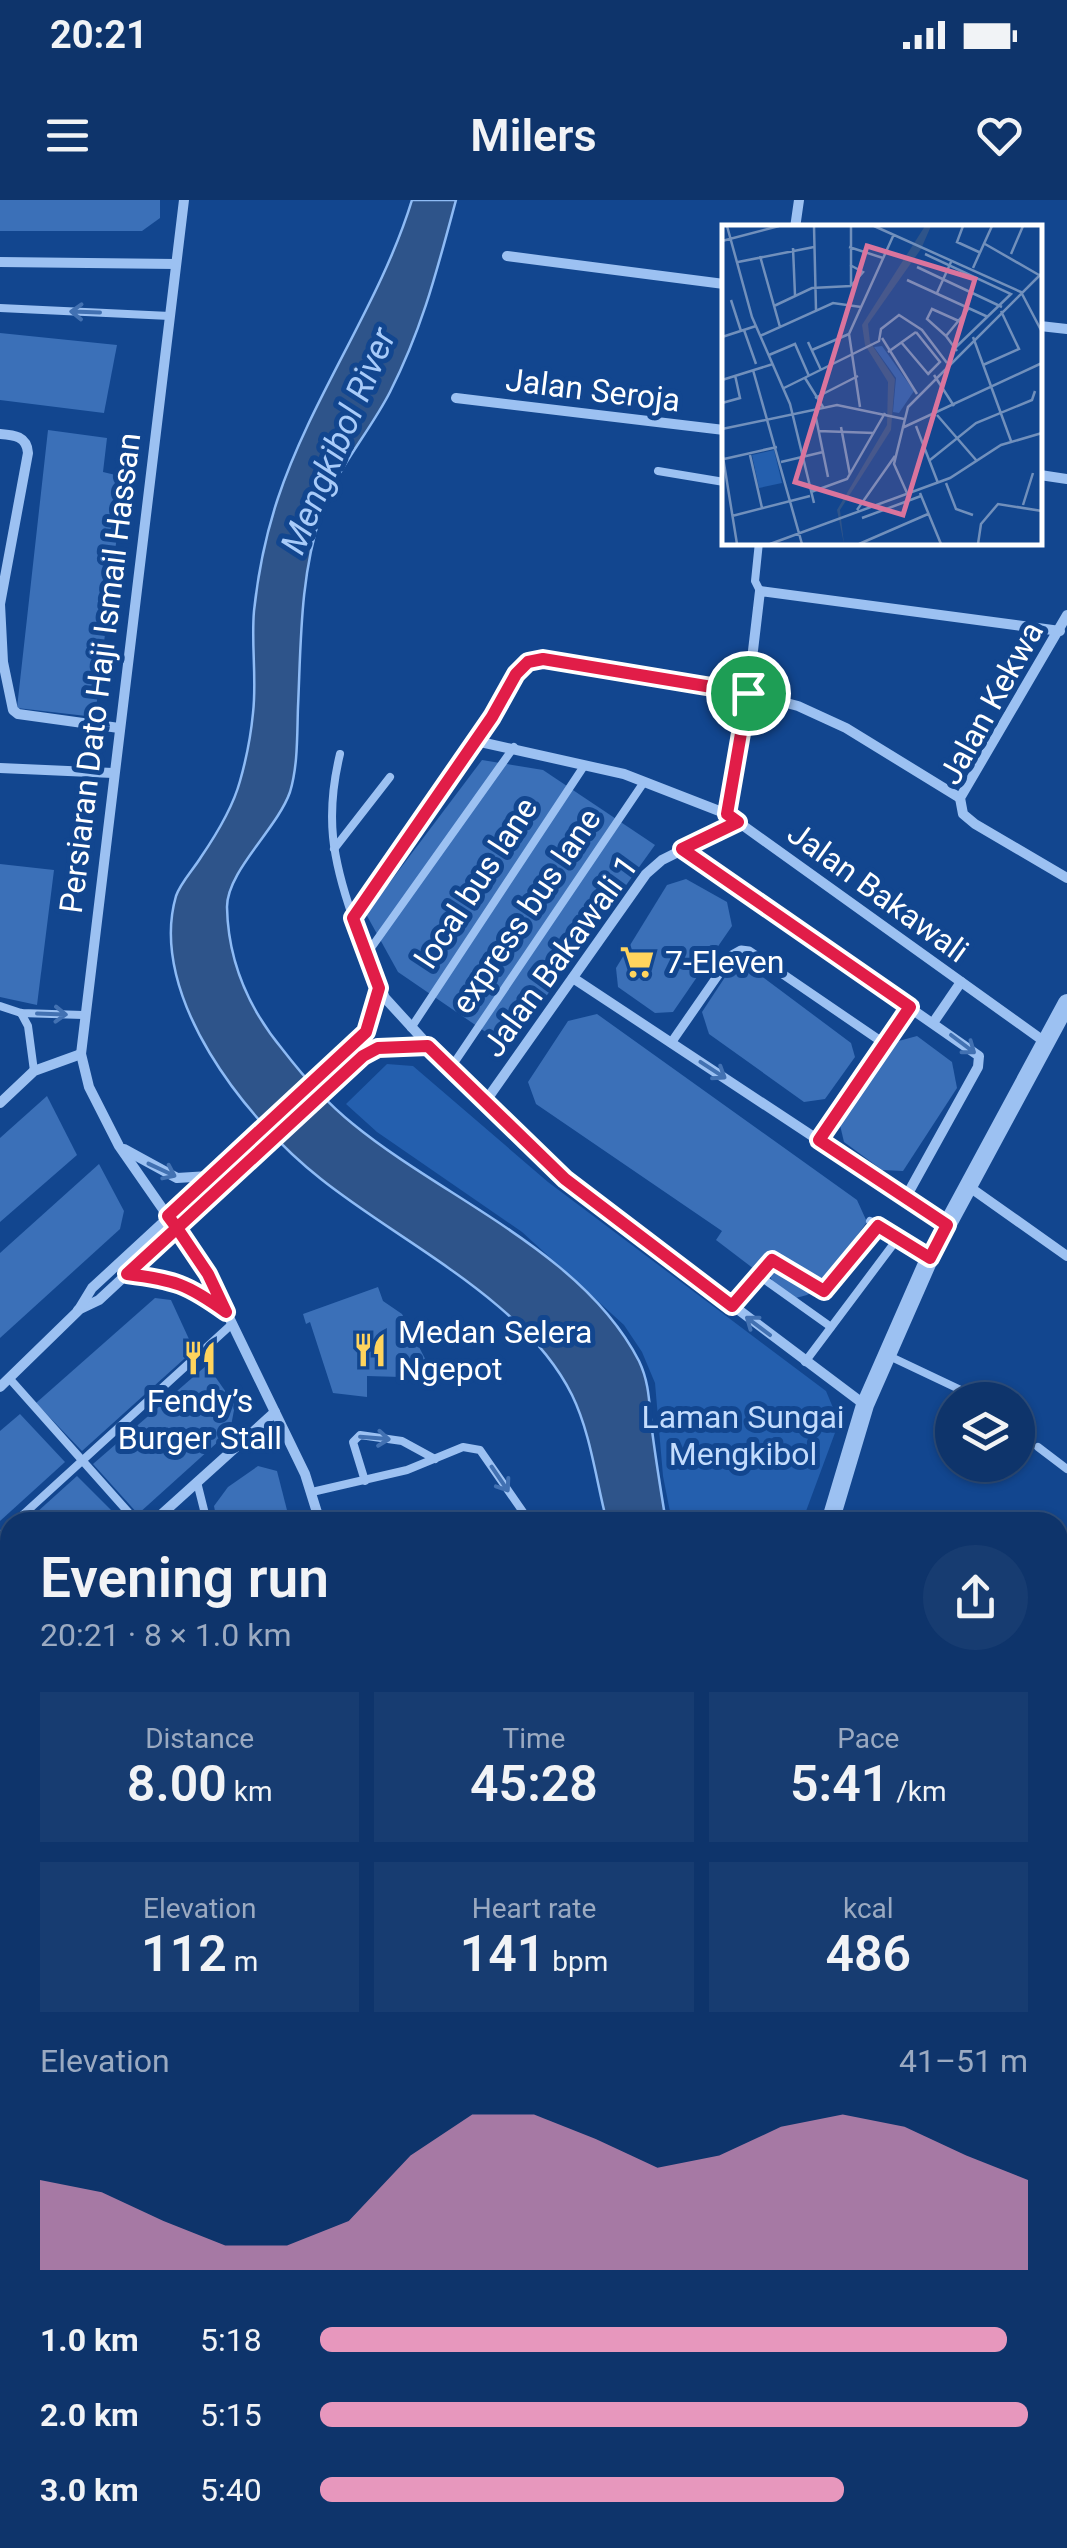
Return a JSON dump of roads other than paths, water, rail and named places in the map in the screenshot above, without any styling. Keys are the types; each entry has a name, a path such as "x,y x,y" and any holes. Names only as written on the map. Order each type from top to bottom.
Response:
{"street":[{"name":"Persiaran Dato Haji Ismail Hassan","path":"184,200 81,1054 89,1087 119,1146 208,1274 312,1492 317,1512"},
{"path":"795,225 799,200"},
{"path":"507,256 722,284"},
{"path":"0,262 176,264"},
{"path":"1042,326 1067,330"},
{"name":"Jalan Seroja","path":"456,398 722,430"},
{"path":"0,434 25,441 28,453 0,604 3,662 13,710 18,714 119,728"},
{"path":"1042,475 1067,479"},
{"path":"960,798 846,728 798,706 748,693 760,591 1060,631"},
{"name":"Jalan Kekwa","path":"1067,615 960,798 963,814 975,824 1067,878"},
{"path":"476,741 353,918 379,988 450,1069 565,1179 865,1405"},
{"name":"Jalan Bakawali","path":"476,741 514,747 644,782 727,814 1044,1042"},
{"path":"0,768 114,774"},
{"name":"Jalan Bakawali 1","path":"484,1102 646,874 662,860 738,822"},
{"path":"682,849 979,1056 978,1066 906,1196"},
{"path":"671,1043 732,955 741,950 885,1044"},
{"path":"573,978 947,1225"},
{"path":"934,1023 960,982"},
{"path":"4,1382 78,1311 92,1288 354,1045 371,1022 379,988"},
{"path":"833,1512 865,1405 930,1258 1067,1002"},
{"path":"819,1140 910,1007"},
{"path":"78,1311 99,1300 363,1056 378,1048 428,1046"},
{"path":"0,1103 34,1071 81,1054"},
{"path":"119,1146 176,1178 215,1172"},
{"path":"967,1186 1067,1256"},
{"path":"127,1274 189,1286 226,1312"},
{"path":"164,1512 275,1412"}],"lane":[{"path":"0,308 170,316"},
{"path":"658,471 722,482"},
{"path":"760,545 754,581 760,591"},
{"path":"476,741 516,674 528,662 543,659 748,693 727,814"},
{"path":"366,955 514,747"},
{"path":"340,754 330,802 339,878 353,918"},
{"name":"local bus lane","path":"411,1028 584,766"},
{"path":"334,849 390,777"},
{"name":"express bus lane","path":"450,1069 644,782"},
{"path":"0,1006 21,1013 83,1015"},
{"path":"21,1013 28,1026 34,1071"},
{"path":"732,1306 772,1260 824,1291 874,1223 930,1258"},
{"path":"805,1362 898,1238"},
{"path":"758,1275 832,1326"},
{"path":"27,1512 232,1324"},
{"path":"887,1355 944,1382"},
{"path":"4,1382 84,1461 127,1512"},
{"path":"365,1481 352,1442 360,1436 402,1441 435,1459"},
{"path":"312,1492 365,1481 464,1447 480,1450 523,1512"},
{"path":"1038,1447 1067,1470"},
{"path":"197,1482 204,1512"}],"water":[{"name":"Mengkibol River","path":"412,200 456,200 428,298 402,368 335,482 314,537 305,585 293,782 284,806 229,893 231,947 260,1018 325,1098 389,1151 548,1258 583,1288 614,1323 639,1361 645,1378 664,1512 605,1512 584,1426 572,1395 551,1361 493,1302 353,1203 292,1154 235,1090 210,1053 176,974 171,934 176,896 229,811 246,756 254,700 254,611 274,512 292,460 399,238"}],"place":[{"name":"7-Eleven","path":"637,962"},
{"name":"Medan Selera Ngepot","path":"370,1350"},
{"name":"Fendy’s Burger Stall","path":"200,1358"}],"park label":[{"name":"Laman Sungai Mengkibol","path":"743,1436"}]}
